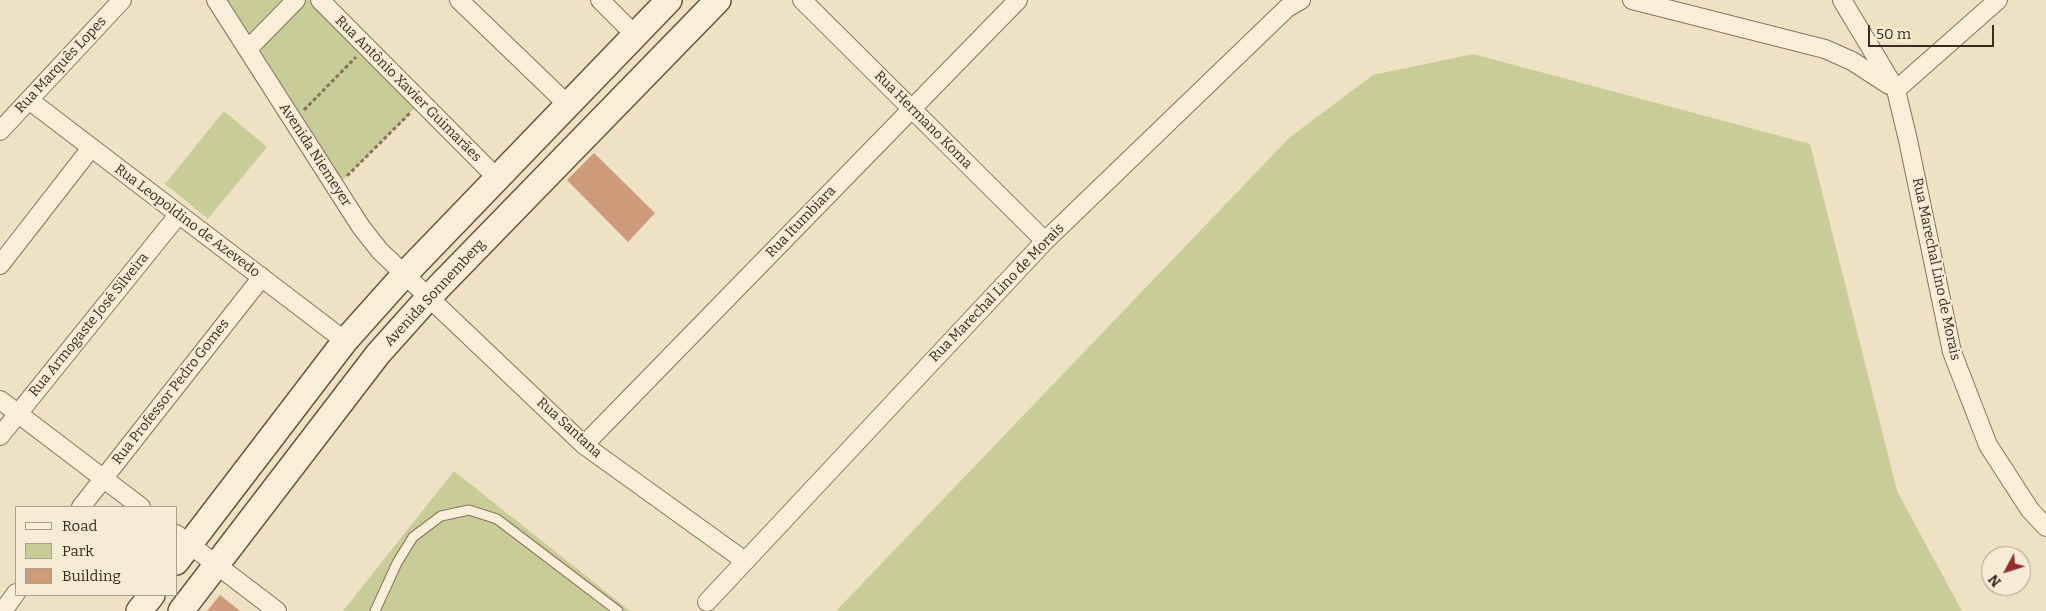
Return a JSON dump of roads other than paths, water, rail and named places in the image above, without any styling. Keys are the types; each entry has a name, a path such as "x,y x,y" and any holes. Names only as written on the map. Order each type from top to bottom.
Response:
{"street":[{"name":"Rua Marquês Lopes","path":"0,131 122,0"},
{"name":"Avenida Niemeyer","path":"216,0 336,187 380,251 429,297"},
{"path":"248,49 296,0"},
{"name":"Rua Antônio Xavier Guimarães","path":"320,0 496,178"},
{"path":"459,0 567,104"},
{"path":"600,0 635,35"},
{"path":"277,611 217,565 181,547 345,341 404,275 496,178 669,0"},
{"name":"Avenida Sonnemberg","path":"181,611 378,354 429,297 718,0"},
{"name":"Rua Hermano Koma","path":"802,0 1045,241"},
{"name":"Rua Itumbiara","path":"584,445 1018,0"},
{"name":"Rua Marechal Lino de Morais","path":"706,602 1045,241 1287,8 1301,0"},
{"path":"1632,0 1825,49 1865,68 1896,90 1998,0"},
{"name":"Rua Marechal Lino de Morais","path":"1842,0 1896,90 1952,352 1988,445 2030,510 2046,527"},
{"path":"1836,54 1854,47 1864,37"},
{"name":"Rua Leopoldino de Azevedo","path":"29,100 345,341"},
{"path":"0,265 91,148"},
{"name":"Rua Armogaste José Silveira","path":"0,436 179,214"},
{"name":"Rua Professor Pedro Gomes","path":"82,506 262,277"},
{"name":"Rua Santana","path":"429,297 584,445 745,561"},
{"path":"0,400 140,506"},
{"path":"3,611 15,594"},
{"path":"139,611 151,596"}],"lane":[{"path":"375,611 397,563 413,538 441,516 469,510 497,519 618,611"}]}
